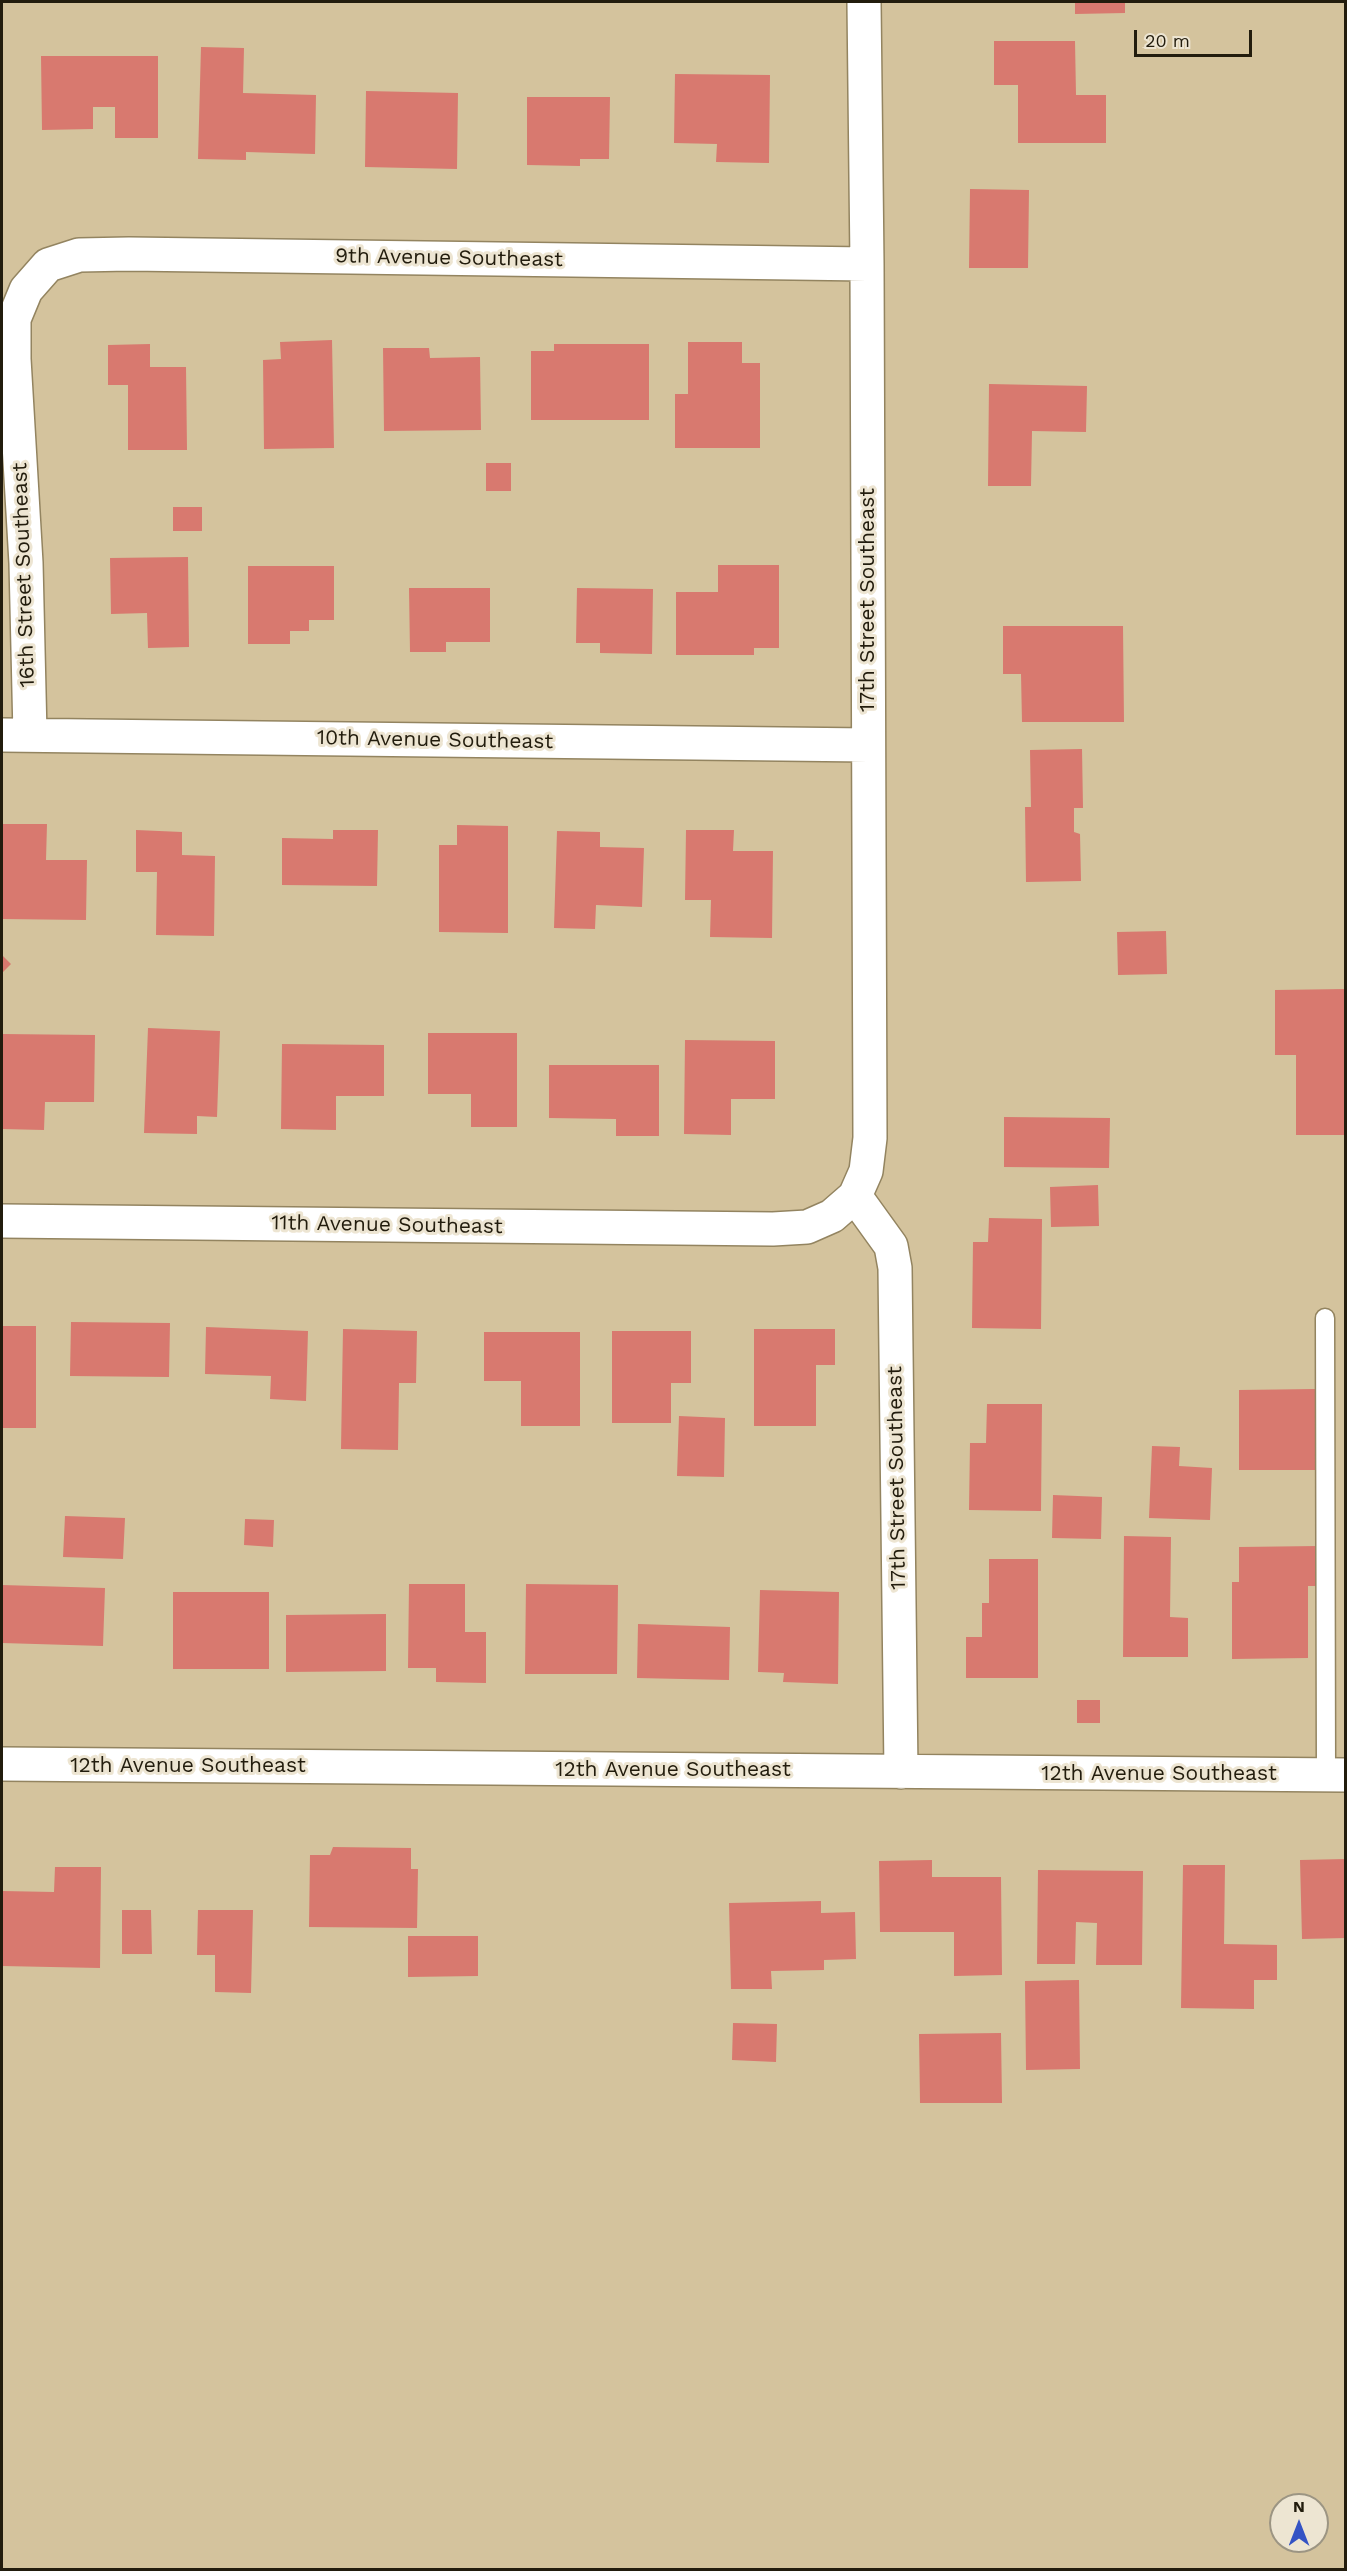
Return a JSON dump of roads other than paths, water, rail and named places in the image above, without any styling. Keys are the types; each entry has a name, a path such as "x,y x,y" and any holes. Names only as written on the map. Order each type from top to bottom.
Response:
{"street":[{"name":"17th Street Southeast","path":"773,1229 807,1227 832,1216 855,1196 866,1171 870,1138 864,2"},
{"name":"9th Avenue Southeast","path":"36,276 48,265 79,255 119,254 867,264"},
{"name":"16th Street Southeast","path":"16,735 26,563 14,359 14,319 26,290 36,276"},
{"name":"10th Avenue Southeast","path":"16,735 868,745"},
{"name":"17th Street Southeast","path":"855,1196 891,1246 895,1268 901,1772"},
{"name":"11th Avenue Southeast","path":"2,1221 773,1229"},
{"name":"12th Avenue Southeast","path":"2,1764 1336,1775"}],"lane":[{"path":"1325,1318 1336,1775"}]}
